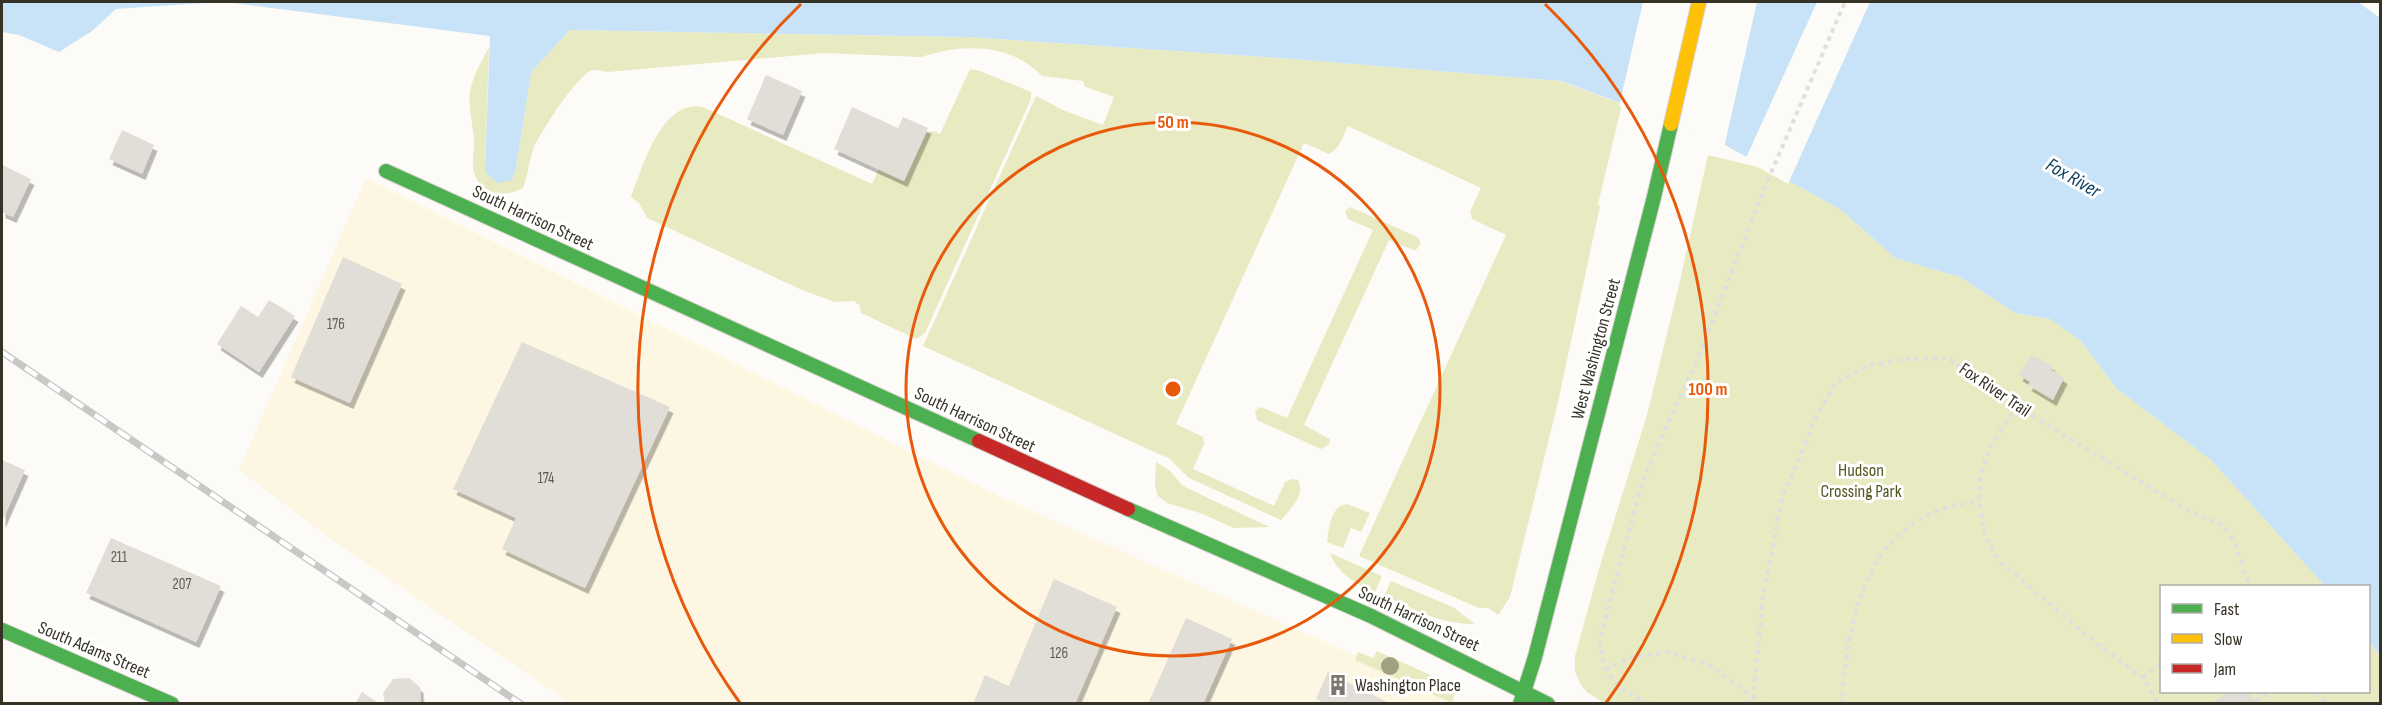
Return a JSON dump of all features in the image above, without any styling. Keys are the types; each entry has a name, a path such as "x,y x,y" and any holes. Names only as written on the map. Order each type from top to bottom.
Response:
{"street":[{"name":"West Washington Street","path":"1522,697 1654,197 1699,2"},
{"name":"South Harrison Street","path":"386,171 1110,501 1327,596 1522,697 1548,704"},
{"name":"South Adams Street","path":"2,630 172,704"}],"path":[{"path":"1649,704 1622,691 1605,669 1600,653 1600,638 1643,479 1701,350 1764,189 1845,2"},
{"name":"Fox River Trail","path":"1753,698 1762,597 1782,499 1818,413 1836,383 1869,366 1906,359 1948,358 2017,406 2193,513 2221,524 2234,539 2250,585"},
{"path":"2017,406 1991,444 1980,475 1979,500 1985,536 1999,561 2102,648 2143,678 2158,704"},
{"path":"1842,704 1843,676 1854,620 1866,580 1889,544 1928,514 1979,500"},
{"path":"1605,669 1632,657 1668,652 1709,665 1762,704"},
{"path":"2143,678 2160,664"},
{"path":"2256,701 2268,693"},
{"path":"1745,704 1753,698"}],"shaded area":[{"path":"366,178 1005,499 1461,703 570,703 332,540 239,470"}],"green space":[{"path":"570,30 968,37 1281,58 1560,81 1622,104 1598,204 1600,206 1558,402 1510,597 1498,615 1488,608 1479,608 1359,556 1506,235 1472,219 1470,212 1481,188 1348,126 1339,146 1329,154 1304,143 1176,424 1203,437 1204,444 1193,469 1274,506 1285,482 1292,479 1298,480 1299,496 1281,520 1189,478 1169,458 923,346 1036,96 1065,111 1103,125 1114,97 1085,87 1083,81 1042,76 1030,65 1016,57 1001,52 969,48 937,52 921,57 824,53 608,72 593,70 578,81 544,129 534,147 523,188 509,193 487,190 477,180 474,172 474,139 470,110 471,87 480,63 489,47 485,171 516,169 531,72"},
{"path":"970,69 1031,92 1031,99 925,333 916,339 861,313 860,306 854,301 835,302 802,290 647,218 639,203 631,197 656,138 676,113 688,107 703,107 872,184 879,169 904,181 927,132 934,131 940,134"},
{"name":"Hudson Crossing Park","path":"1708,155 1770,170 1841,210 1895,258 1960,277 2015,313 2050,319 2081,341 2116,388 2211,460 2324,585 2160,585 2160,693 2370,693 2370,641 2380,656 2380,703 1605,704 1581,685 1575,672 1575,656 1599,569 1647,415"},
{"path":"1350,207 1417,237 1421,243 1416,250 1413,250 1389,240 1304,425 1330,439 1329,445 1321,449 1257,420 1255,410 1261,407 1287,418 1373,230 1348,219 1345,211"},
{"path":"1156,462 1169,470 1183,486 1269,527 1234,528 1200,513 1167,503 1158,496 1155,487"},
{"path":"1347,504 1370,513 1361,532 1351,528 1343,548 1327,542 1334,513"},
{"path":"1330,553 1382,576 1375,592 1343,573 1333,561"},
{"path":"1391,581 1453,607 1475,624 1440,619 1384,596"},
{"path":"1377,651 1437,678 1455,692 1452,703 1355,660 1358,652 1373,658"}],"water":[{"path":"2,2 220,2 116,9 92,31 59,52 19,35 2,32"},
{"name":"Fox River","path":"225,2 2358,2 2380,18 2380,656 2370,641 2370,585 2324,585 2211,460 2116,388 2081,341 2050,319 2015,313 1960,277 1895,258 1841,210 1707,135 1561,81 1281,58 968,37 570,30 531,72 516,169 512,180 497,183 485,172 490,36"}],"pier":[{"path":"1643,2 1757,2 1724,148 1706,138 1619,106"},
{"path":"1817,2 1870,2 1788,184 1745,160"}],"building":[{"path":"766,75 802,91 783,135 747,119"},
{"path":"852,107 898,128 903,117 928,128 904,181 834,149"},
{"path":"122,130 154,145 142,174 109,159"},
{"path":"2,165 31,179 13,217 2,212"},
{"path":"343,257 402,284 350,403 291,377"},
{"path":"269,300 295,316 259,372 217,344 241,306 258,317"},
{"path":"522,342 670,407 585,588 502,549 516,518 453,489"},
{"path":"2031,355 2052,365 2050,369 2064,378 2053,400 2028,385 2030,382 2019,375"},
{"path":"2,460 25,470 2,522"},
{"path":"111,538 221,586 196,642 86,593"},
{"path":"1054,579 1117,607 1075,704 973,704 985,675 1009,686"},
{"path":"1186,618 1232,639 1203,704 1148,704"},
{"name":"Washington Place","path":"1328,672 1391,704 1319,704 1320,700 1316,699"},
{"path":"409,678 420,687 421,704 385,704 383,693 393,679"},
{"path":"362,692 380,704 355,704"},
{"path":"2225,693 2249,693 2258,704 2216,704 2214,702"}],"railway":[{"path":"2,352 521,704"}],"traffic: fast":[{"path":"1520,704 1535,657 1671,124"},
{"path":"386,171 979,441"},
{"path":"1128,509 1371,616 1548,704"},
{"path":"2,630 172,704"}],"traffic: slow":[{"path":"1671,124 1699,2"}],"traffic: jam":[{"path":"979,441 1128,509"}],"place":[{"name":"Washington Place","path":"1338,685"}]}
